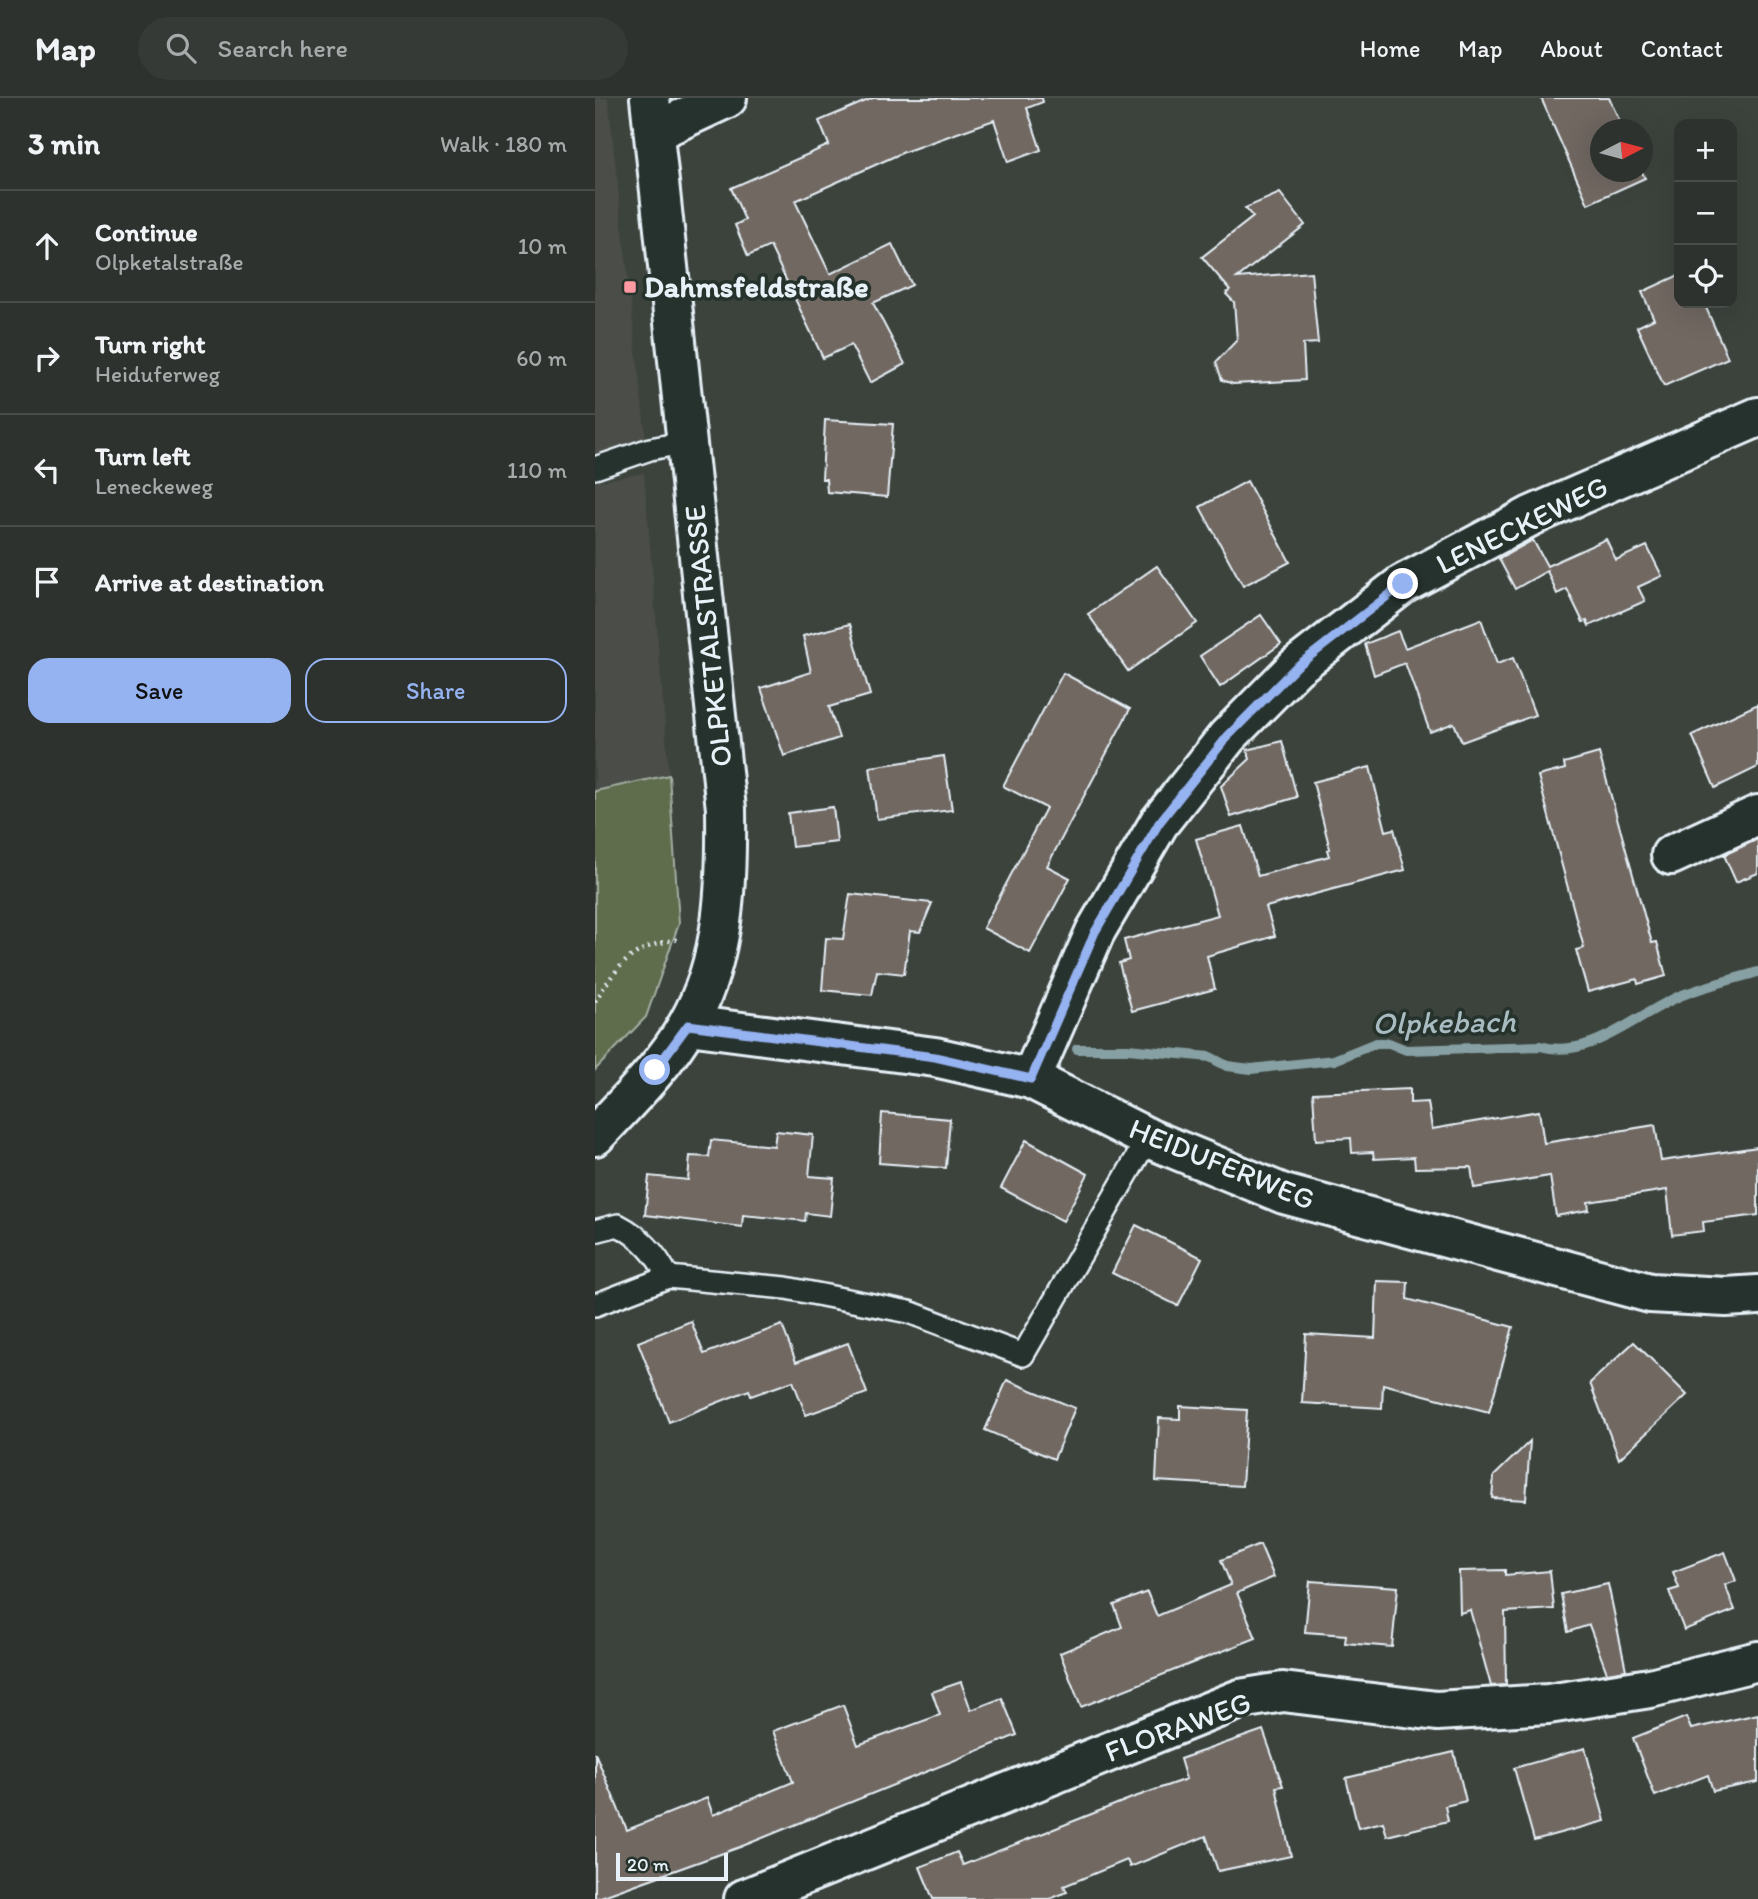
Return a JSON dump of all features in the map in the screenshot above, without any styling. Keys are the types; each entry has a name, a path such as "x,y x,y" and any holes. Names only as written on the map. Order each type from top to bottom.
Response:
{"street":[{"path":"652,115 727,98"},
{"name":"OLPKETALSTRASSE","path":"595,1136 655,1070 688,1025 708,978 725,901 726,809 652,115"},
{"name":"LENECKEWEG","path":"1031,1079 1095,932 1159,823 1227,737 1296,667 1403,584 1531,516 1758,417"},
{"path":"1671,855 1758,816"},
{"name":"HEIDUFERWEG","path":"688,1025 935,1057 1031,1079 1148,1138 1284,1194 1650,1293 1726,1297 1758,1295"},
{"name":"FLORAWEG","path":"744,1899 1240,1699 1283,1692 1437,1711 1549,1704 1650,1688 1758,1661"}],"lane":[{"path":"595,468 650,450 688,442"},
{"path":"595,1305 668,1277 786,1288 909,1312 1023,1355 1148,1138"},
{"path":"595,1231 618,1225 638,1236 660,1261 668,1277"}],"path":[{"path":"595,1001 610,978 633,953 653,944 685,938"}],"shaded area":[{"path":"595,98 608,98 646,440 595,456"},
{"path":"644,473 669,775 595,791 595,482"}],"green space":[{"path":"669,775 679,923 646,1017 595,1070 595,791"}],"building":[{"path":"873,98 1042,98 1043,102 1027,108 1041,150 1008,162 994,120 904,152 795,201 830,274 892,244 912,285 873,303 905,364 870,383 851,345 823,358 770,246 748,256 735,225 745,220 731,188 829,145 819,121"},
{"path":"1541,98 1609,98 1619,119 1590,119 1590,182 1636,182 1588,204"},
{"path":"1280,193 1305,225 1237,278 1311,272 1318,343 1303,344 1305,380 1233,384 1222,380 1216,362 1237,340 1234,302 1226,294 1230,290 1202,257 1253,217 1245,208"},
{"path":"1674,277 1674,308 1706,308 1728,358 1664,386 1637,327 1654,319 1642,292"},
{"path":"825,420 893,424 887,497 827,492 826,479 822,479"},
{"path":"1247,481 1290,562 1243,586 1200,507"},
{"path":"1606,539 1616,560 1647,546 1662,576 1638,587 1645,601 1589,626 1587,621 1583,622 1567,589 1557,594 1547,571 1515,589 1499,559 1533,540 1547,566"},
{"path":"1157,566 1197,623 1128,671 1088,614"},
{"path":"1261,615 1281,644 1220,687 1200,656"},
{"path":"1481,619 1497,664 1513,658 1535,715 1462,742 1454,723 1430,732 1405,663 1374,675 1365,644 1398,631 1405,648"},
{"path":"850,624 870,695 829,707 839,738 784,756 761,688 811,672 803,636"},
{"path":"1063,673 1130,709 1047,866 1070,878 1030,953 983,928 1046,808 1003,786"},
{"path":"1758,704 1758,767 1715,788 1692,735"},
{"path":"1282,741 1297,797 1231,817 1221,786 1250,759 1247,750"},
{"path":"1599,753 1652,943 1657,942 1666,976 1638,984 1637,979 1588,992 1576,950 1584,948 1538,776 1565,769 1564,763"},
{"path":"944,756 952,810 877,819 870,767"},
{"path":"1370,767 1386,831 1394,829 1405,870 1266,907 1275,936 1207,956 1215,989 1132,1011 1119,963 1129,960 1124,940 1218,915 1196,839 1243,826 1258,876 1329,856 1327,850 1330,849 1313,782"},
{"path":"833,807 837,842 792,847 788,813"},
{"path":"1758,839 1758,873 1736,882 1724,855"},
{"path":"850,894 932,903 920,932 910,931 904,974 877,971 872,995 822,990 826,938 843,939"},
{"path":"1410,1089 1410,1103 1428,1102 1432,1129 1539,1111 1544,1143 1655,1125 1661,1161 1758,1147 1758,1215 1703,1222 1704,1231 1672,1235 1667,1190 1588,1202 1589,1210 1556,1216 1550,1176 1474,1188 1471,1167 1415,1168 1414,1157 1374,1159 1373,1152 1352,1153 1351,1138 1316,1140 1313,1093"},
{"path":"882,1113 950,1119 946,1168 879,1163"},
{"path":"776,1131 813,1135 809,1176 834,1178 830,1216 806,1213 805,1221 743,1215 742,1227 645,1215 649,1176 688,1180 690,1156 709,1157 711,1140 774,1146"},
{"path":"1026,1140 1088,1174 1063,1221 1001,1188"},
{"path":"1136,1225 1202,1258 1178,1306 1112,1273"},
{"path":"1377,1281 1408,1282 1407,1299 1513,1327 1489,1412 1383,1384 1382,1408 1302,1403 1306,1334 1375,1338"},
{"path":"691,1321 704,1354 782,1325 796,1362 848,1343 867,1393 806,1415 793,1381 751,1396 749,1390 669,1422 638,1342"},
{"path":"1634,1342 1687,1395 1619,1459 1590,1383"},
{"path":"1007,1380 1075,1408 1054,1459 985,1430"},
{"path":"1180,1406 1247,1410 1242,1486 1156,1481 1159,1418 1180,1419"},
{"path":"1530,1441 1526,1500 1492,1498 1494,1476"},
{"path":"1260,1544 1274,1577 1237,1593 1256,1638 1081,1707 1060,1653 1122,1627 1114,1605 1147,1592 1157,1616 1231,1585 1221,1560"},
{"path":"1725,1552 1736,1581 1725,1585 1735,1610 1684,1630 1669,1591 1679,1588 1673,1572"},
{"path":"1505,1570 1505,1575 1550,1571 1554,1609 1505,1612 1506,1685 1491,1686 1470,1610 1460,1613 1459,1571"},
{"path":"1310,1581 1398,1587 1392,1647 1345,1643 1346,1635 1305,1632"},
{"path":"1608,1584 1626,1670 1607,1673 1589,1625 1568,1632 1561,1594"},
{"path":"961,1682 971,1710 1002,1698 1017,1735 740,1847 595,1899 595,1753 627,1830 707,1798 713,1815 793,1782 773,1731 843,1705 858,1745 940,1715 932,1692"},
{"path":"1758,1714 1758,1782 1713,1791 1708,1775 1655,1796 1633,1738 1686,1717 1691,1729"},
{"path":"1263,1730 1283,1786 1276,1787 1291,1856 1218,1871 1206,1836 1130,1867 1127,1860 1064,1886 1067,1892 1050,1899 933,1899 920,1867 957,1852 963,1865 1186,1779 1180,1759"},
{"path":"1585,1748 1605,1821 1534,1840 1514,1768"},
{"path":"1454,1752 1466,1801 1445,1806 1448,1821 1387,1836 1383,1822 1358,1828 1346,1778"}],"waterway":[{"name":"Olpkebach","path":"1077,1049 1128,1049 1210,1057 1227,1066 1251,1069 1334,1060 1376,1043 1389,1043 1406,1050 1579,1047 1597,1041 1685,994 1758,972"}],"place":[{"name":"Dahmsfeldstraße","path":"630,287"}],"route":[{"path":"655,1070 688,1025 935,1057 1031,1079 1095,932 1159,823 1227,737 1296,667 1403,584"}]}
